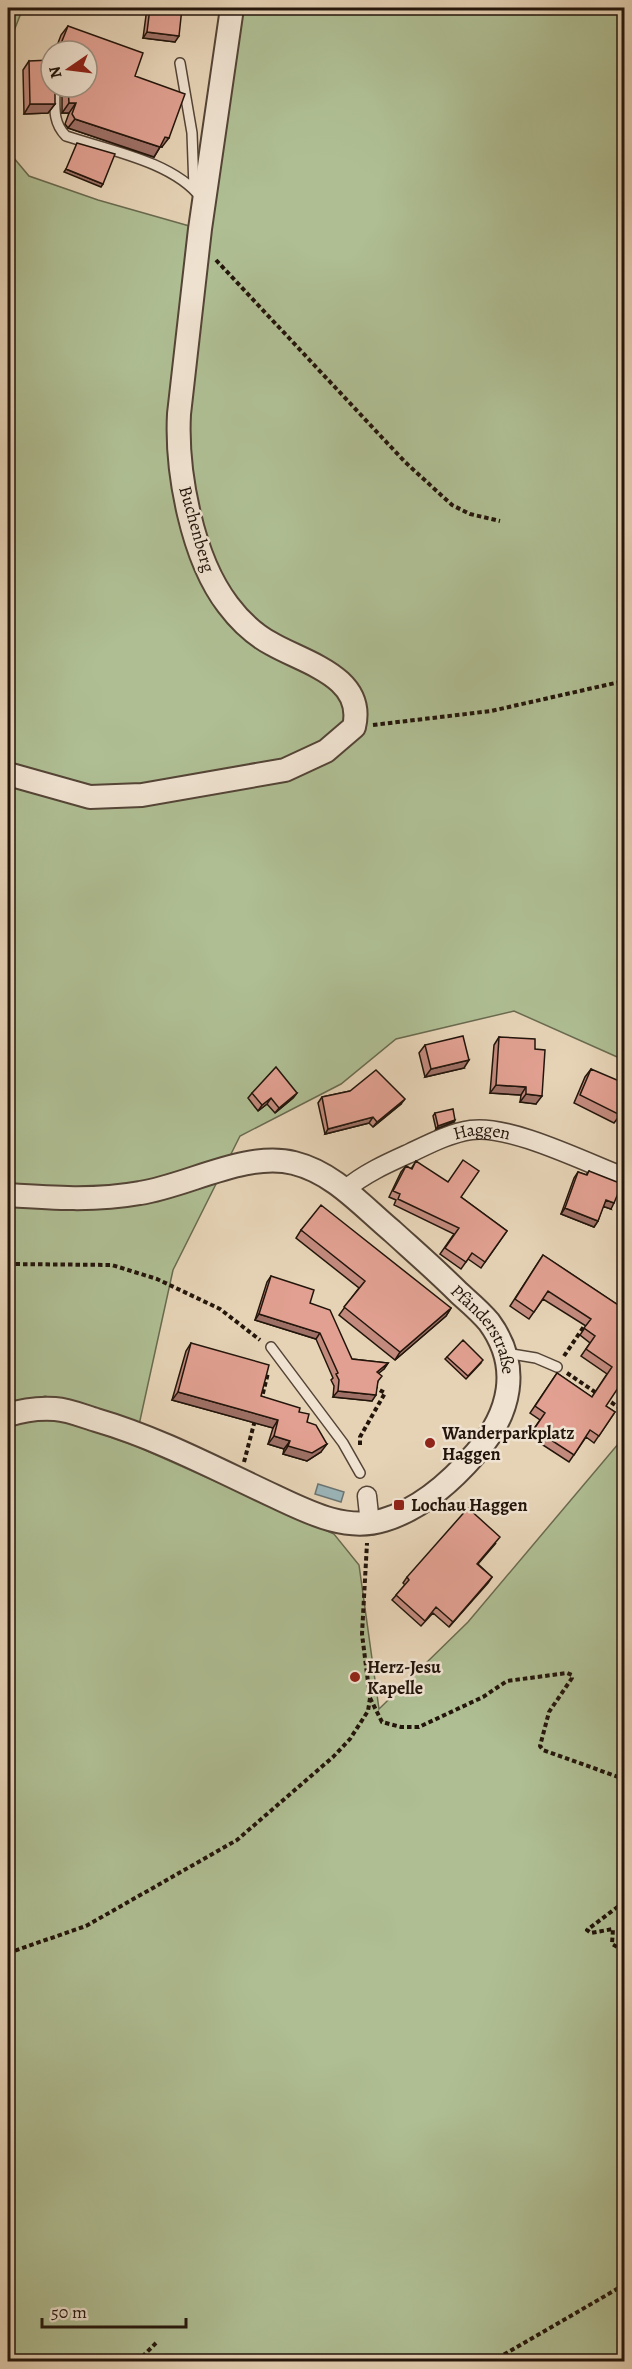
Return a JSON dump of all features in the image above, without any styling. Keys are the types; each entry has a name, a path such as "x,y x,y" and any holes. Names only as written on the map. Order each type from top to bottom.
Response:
{"street":[{"name":"Buchenberg","path":"232,8 199,195 199,242 178,438 188,502 203,557 219,592 247,626 272,645 333,675 346,687 353,705 354,727"},
{"path":"8,774 90,797 142,795 285,770 326,751 354,727"},
{"name":"Haggen","path":"346,1189 361,1177 403,1156 471,1130 486,1129 525,1139 624,1177"},
{"name":"Pfänderstraße","path":"8,1195 68,1199 143,1193 232,1167 269,1161 288,1161 306,1166 346,1189 479,1311 496,1333 506,1353 509,1369 509,1394 500,1419 482,1446 435,1493 400,1515 370,1524 323,1517 158,1442 59,1409 38,1408 8,1415"},
{"path":"367,1496 370,1524"}],"lane":[{"path":"180,63 192,133 199,195"},
{"path":"55,99 54,116 57,127 66,136 168,171 199,195"},
{"path":"271,1347 299,1382 360,1473"},
{"path":"506,1353 536,1358 557,1367"}],"path":[{"path":"199,242 405,462 452,505 470,514 500,521"},
{"path":"354,727 491,711 624,681"},
{"path":"8,1264 112,1265 157,1279 220,1309 271,1347"},
{"path":"590,1318 557,1367 624,1411"},
{"path":"260,1405 268,1373"},
{"path":"352,1458 361,1445 363,1432 367,1430 386,1393 376,1388"},
{"path":"239,1480 256,1416"},
{"path":"8,1953 86,1926 237,1840 344,1745 368,1711 370,1698 362,1634 370,1524"},
{"path":"370,1698 382,1722 401,1727 419,1727 483,1697 507,1681 567,1673 572,1675 572,1678 549,1712 540,1746 543,1750 624,1779"},
{"path":"624,1902 587,1930 591,1933 613,1929 612,1944 624,1951"},
{"path":"491,2361 624,2285"},
{"path":"137,2361 156,2343"}],"green space":[{"path":"8,8 23,8 8,46"},
{"path":"236,8 624,8 624,1060 514,1011 396,1039 341,1084 240,1136 173,1270 139,1425 45,1396 8,1410 8,151 29,176 98,200 200,229"},
{"path":"53,1417 136,1446 334,1534 359,1565 379,1709 468,1622 624,1437 624,2361 8,2362 8,1426"}],"water":[{"path":"318,1484 344,1492 341,1502 315,1494"}],"building":[{"path":"150,8 182,8 179,36 147,32"},
{"path":"68,26 143,53 135,76 185,94 169,138 165,137 160,147 75,119 72,114 76,103 69,103 69,99 99,99 99,39 63,39"},
{"path":"29,61 39,61 39,99 55,99 55,104 30,104"},
{"path":"77,143 115,154 103,184 66,169"},
{"path":"463,1036 469,1060 431,1069 425,1045"},
{"path":"499,1037 535,1039 535,1049 545,1050 542,1096 526,1094 526,1087 496,1085"},
{"path":"276,1067 297,1093 279,1108 271,1098 262,1105 252,1093"},
{"path":"591,1069 624,1083 624,1103 620,1115 580,1095"},
{"path":"376,1070 405,1099 377,1122 373,1117 328,1129 322,1097 350,1091"},
{"path":"453,1109 455,1120 438,1126 435,1113"},
{"path":"463,1160 479,1171 461,1197 507,1231 485,1262 472,1253 466,1262 445,1248 459,1228 398,1199 400,1194 393,1191 406,1166 412,1169 416,1161 448,1182"},
{"path":"589,1171 622,1184 614,1203 606,1200 598,1221 565,1208 578,1172 587,1175"},
{"path":"321,1205 451,1308 400,1352 344,1307 365,1281 301,1230"},
{"path":"543,1255 624,1309 624,1379 606,1406 615,1412 599,1436 590,1430 574,1455 534,1429 545,1413 535,1406 557,1373 592,1397 612,1367 586,1349 595,1336 584,1328 591,1319 548,1291 534,1312 515,1299"},
{"path":"271,1276 314,1290 310,1303 330,1310 352,1359 388,1363 377,1372 382,1376 378,1381 376,1395 338,1391 339,1380 336,1374 338,1373 320,1333 259,1314"},
{"path":"463,1340 483,1360 468,1376 447,1357"},
{"path":"191,1343 269,1365 261,1396 300,1408 299,1412 309,1414 307,1422 316,1425 327,1444 312,1453 288,1446 290,1441 274,1436 278,1420 178,1392"},
{"path":"468,1508 500,1537 477,1564 492,1577 453,1622 436,1607 425,1621 396,1595 409,1580 407,1577"}],"place":[{"name":"Wanderparkplatz Haggen","path":"430,1443"},
{"name":"Lochau Haggen","path":"399,1505"},
{"name":"Herz-Jesu Kapelle","path":"355,1677"}]}
